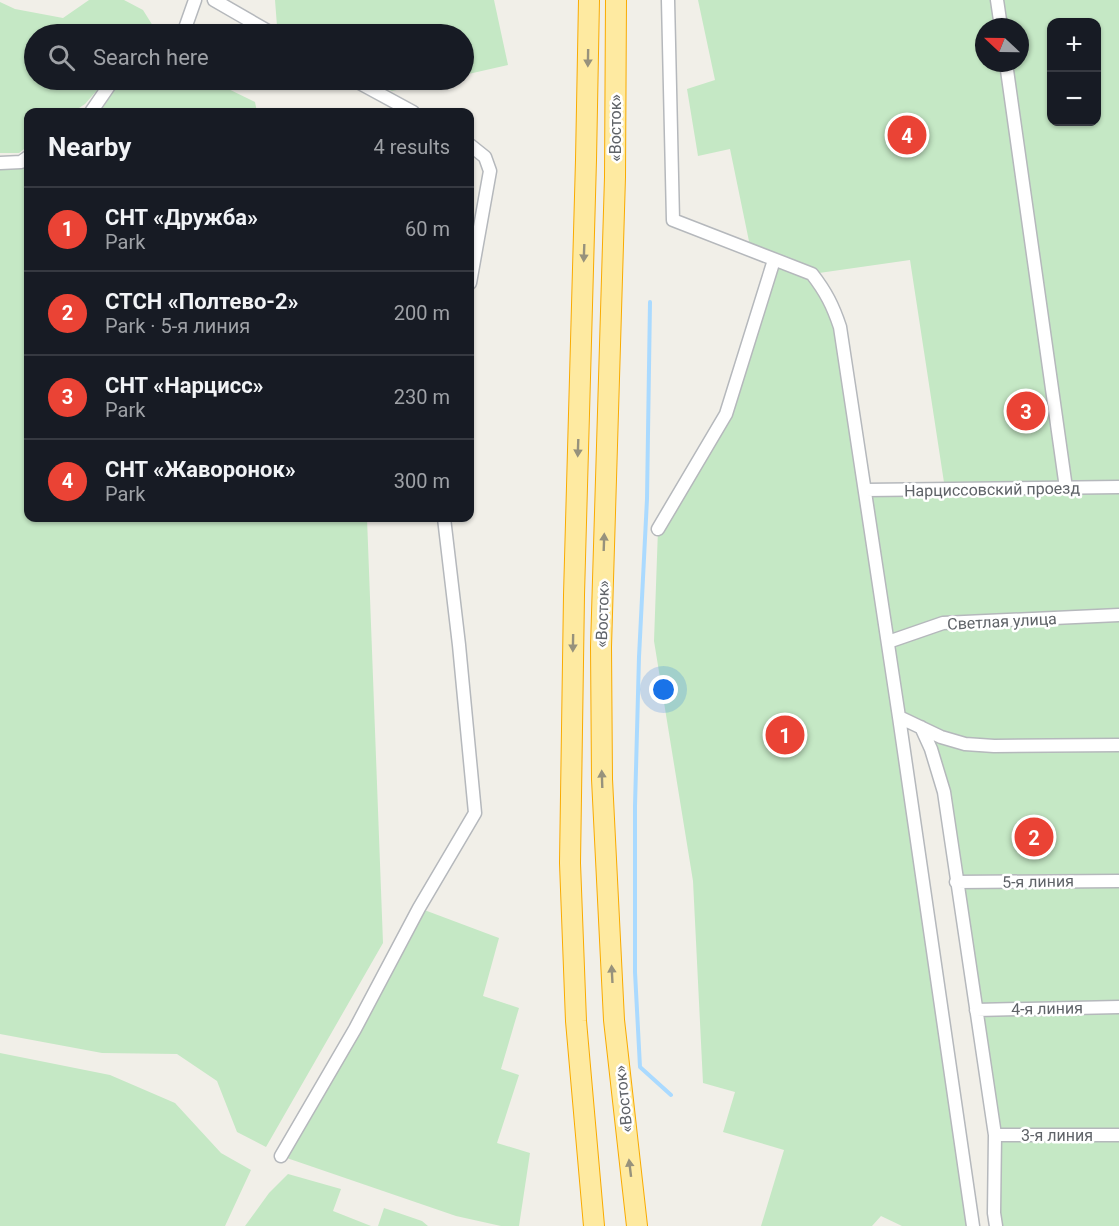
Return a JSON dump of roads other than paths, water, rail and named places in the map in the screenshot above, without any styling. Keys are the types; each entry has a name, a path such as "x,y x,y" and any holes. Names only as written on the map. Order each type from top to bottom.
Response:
{"highway":[{"name":"«Восток»","path":"589,0 574,596 570,863 576,1021 594,1226"},
{"name":"«Восток»","path":"616,0 615,177 601,647 602,779 614,1020 637,1226"}],"street":[{"path":"187,24 195,0"},
{"path":"214,0 256,24"},
{"path":"668,0 673,220 812,274 832,304 840,327 973,1226"},
{"path":"997,0 1000,18"},
{"path":"1007,72 1066,488"},
{"path":"94,108 107,90"},
{"path":"372,90 406,108"},
{"path":"474,147 485,158 490,171 474,260"},
{"path":"0,163 24,160"},
{"path":"658,529 726,414 774,260"},
{"name":"Нарциссовский проезд","path":"865,490 1119,487"},
{"path":"281,1156 355,1029 419,908 475,813 444,522"},
{"name":"Светлая улица","path":"888,642 943,623 1119,615"},
{"path":"899,717 941,737 965,744 994,746 1119,745"},
{"path":"921,727 932,749 944,792 995,1135 994,1213 996,1226"},
{"name":"5-я линия","path":"956,882 1119,881"},
{"name":"4-я линия","path":"976,1010 1119,1007"},
{"name":"3-я линия","path":"995,1135 1119,1135"}],"waterway":[{"path":"650,302 647,499 639,657 635,806 635,972 640,1067 671,1095"}],"place":[{"name":"СНТ «Жаворонок»","path":"907,135"},
{"name":"СНТ «Нарцисс»","path":"1026,411"},
{"name":"СНТ «Дружба»","path":"785,735"},
{"name":"СТСН «Полтево-2»","path":"1034,837"}]}
